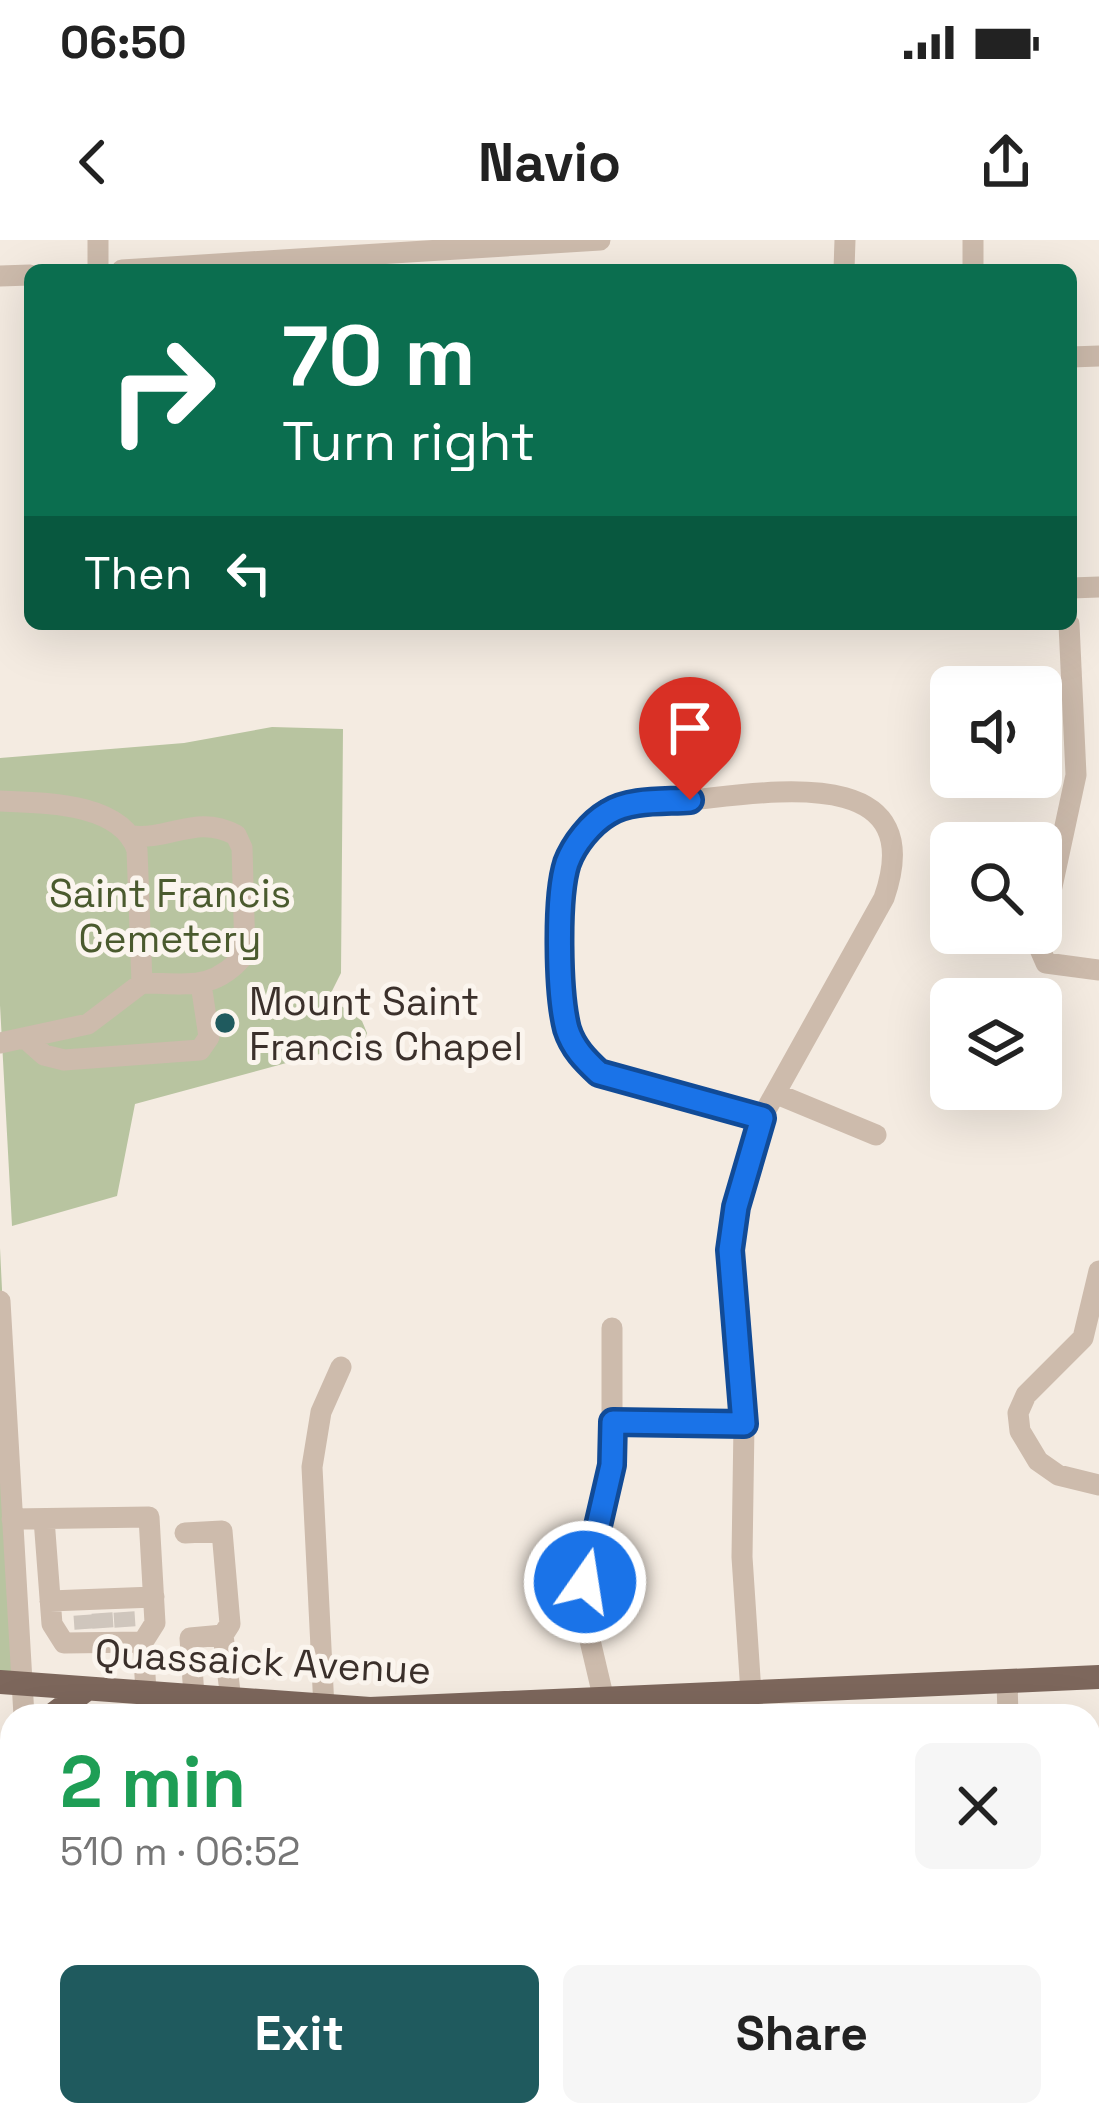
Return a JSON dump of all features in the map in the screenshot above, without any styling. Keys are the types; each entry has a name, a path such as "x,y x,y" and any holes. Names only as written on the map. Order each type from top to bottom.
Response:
{"main road":[{"name":"Quassaick Avenue","path":"561,1704 743,1701 1099,1677"},
{"name":"Quassaick Avenue","path":"11,1682 249,1704"},
{"path":"67,1704 88,1688"}],"street":[{"path":"184,264 329,250 600,240"},
{"path":"1070,630 1088,774 1039,946 1046,963 1099,970"},
{"path":"743,1701 744,1424 730,1250 736,1207 762,1118 884,898 894,859 890,835 872,808 843,795 736,794 609,812 584,834 568,862 561,905 567,1029 579,1055 599,1073 762,1118"},
{"path":"0,801 88,812 113,821 132,836 137,850 142,983"},
{"path":"0,1043 88,1024 142,983 200,984 228,975 245,954 242,848 236,835 216,825 132,836"},
{"path":"26,1039 44,1055 64,1060 200,1050 209,1036 200,984"},
{"path":"88,1024 90,1058"},
{"path":"777,1094 876,1135"},
{"path":"1099,1271 1083,1338 1027,1395 1018,1413 1020,1430 1038,1461 1058,1475 1099,1485"},
{"path":"0,1301 12,1519 11,1682"},
{"path":"604,1700 588,1632 585,1582 612,1465 612,1328"},
{"path":"324,1704 312,1467 321,1412 340,1367"},
{"path":"613,1422 744,1424"},
{"path":"12,1519 148,1517 155,1623 107,1622 50,1601"},
{"path":"44,1519 52,1624 64,1643 154,1597"},
{"path":"185,1533 223,1531 230,1624 223,1635 231,1700"},
{"path":"107,1622 146,1691"},
{"path":"194,1696 190,1638 223,1635"},
{"path":"0,1658 11,1682"},
{"path":"1007,1681 1008,1704"}],"green space":[{"name":"Saint Francis Cemetery","path":"272,727 343,729 341,973 329,997 362,1021 367,1033 364,1042 135,1104 117,1196 12,1226 0,1005 0,758 184,743"},
{"path":"0,1248 21,1683 0,1682"}],"tunnel":[{"path":"124,1612 125,1627"},
{"path":"102,1613 103,1628"},
{"path":"84,1615 85,1629"}],"place":[{"name":"Mount Saint Francis Chapel","path":"225,1023"}],"route":[{"path":"585,1582 612,1465 613,1422 744,1424 730,1250 736,1207 762,1118 599,1073 579,1055 567,1029 561,905 568,862 584,834 609,812 650,802 690,800"}]}
